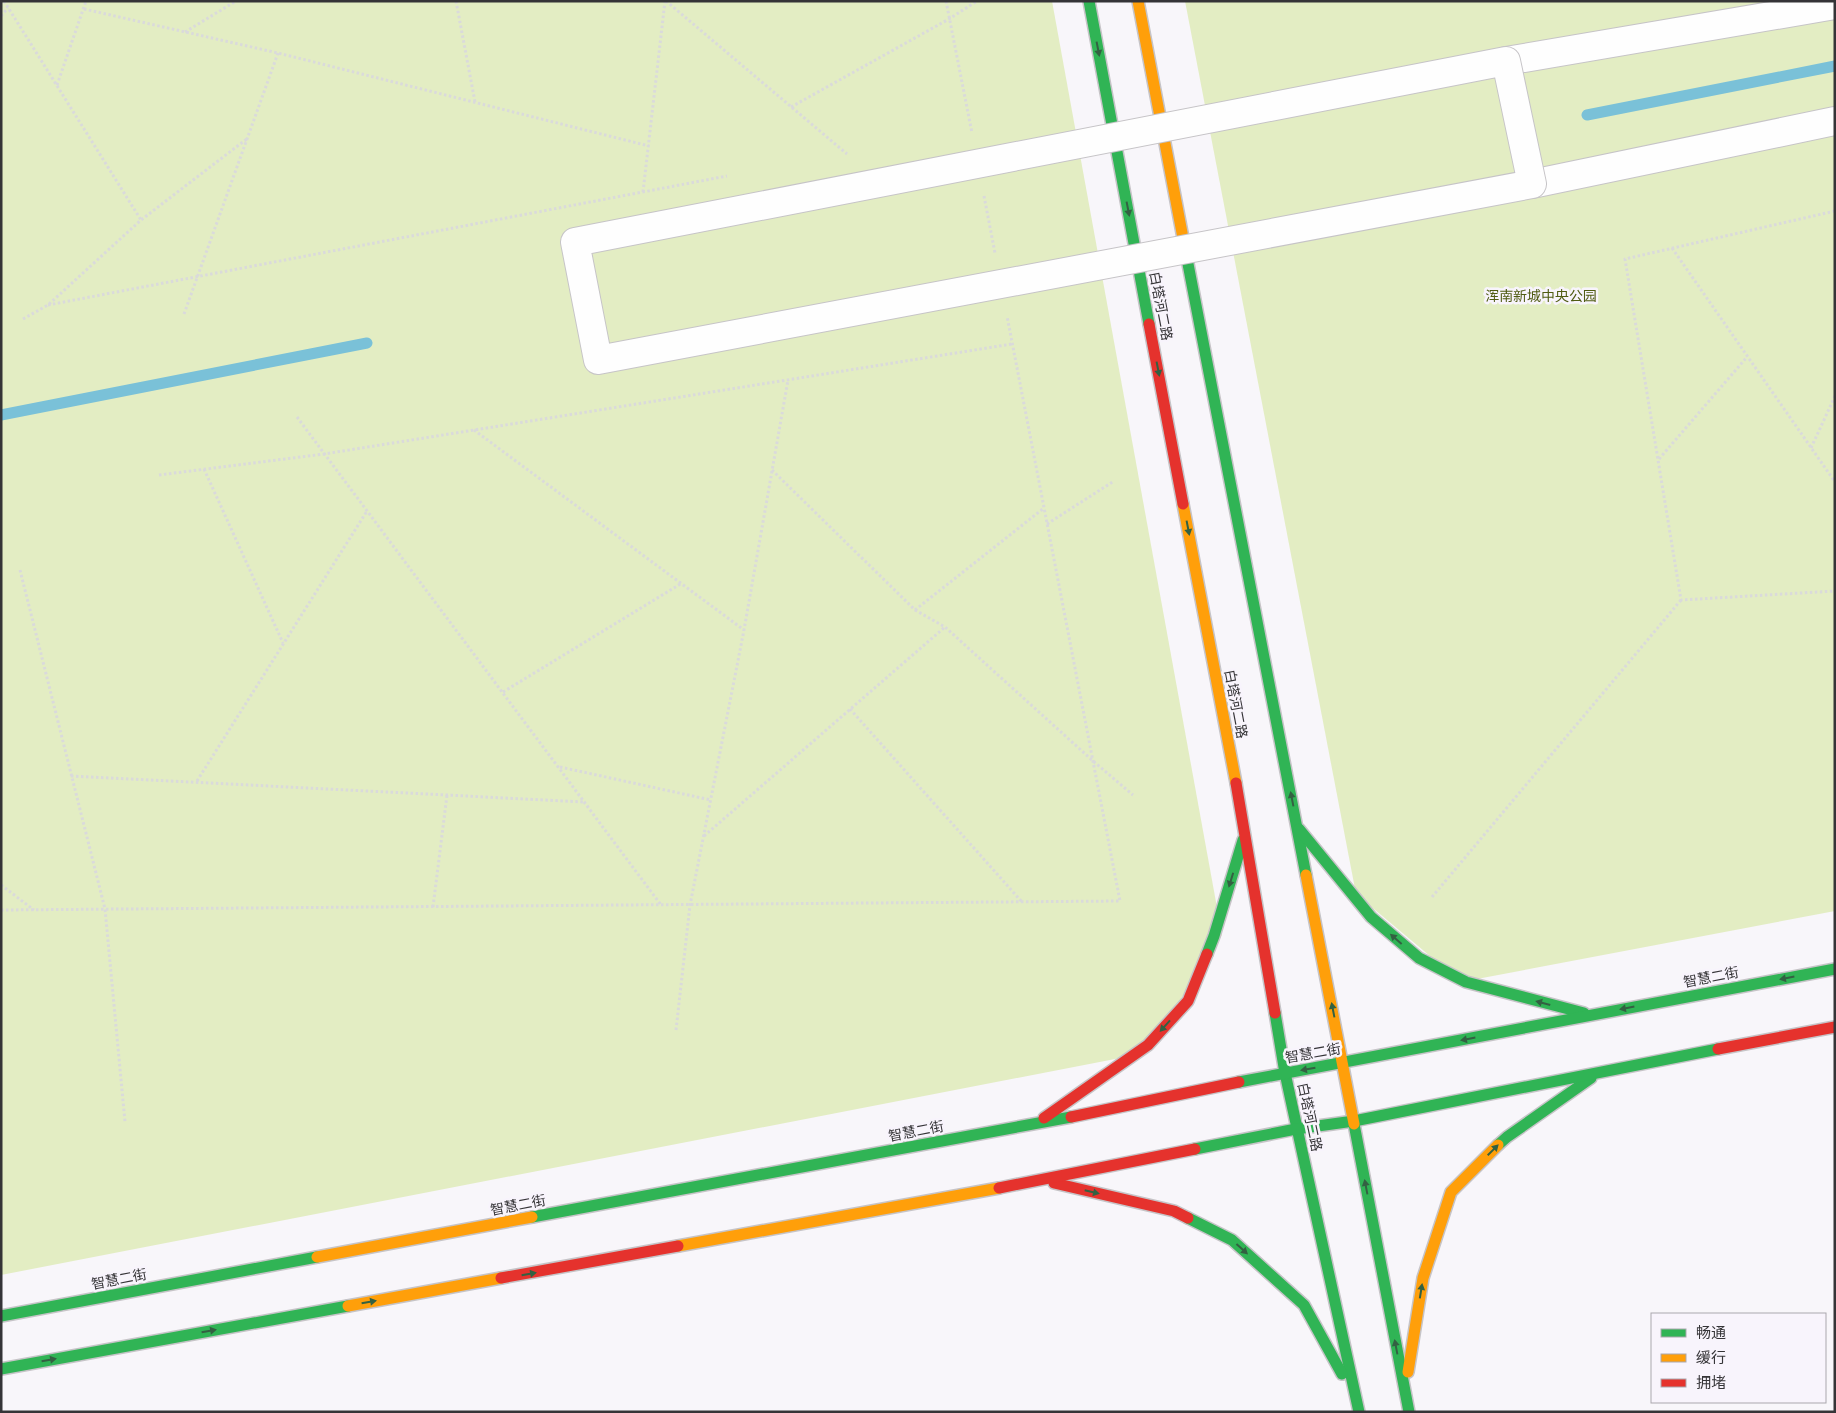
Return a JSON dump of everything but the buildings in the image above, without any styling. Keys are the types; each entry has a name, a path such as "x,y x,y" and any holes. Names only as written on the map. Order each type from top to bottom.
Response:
{"main road":[{"name":"白塔河二路","path":"1089,1 1245,834 1285,1073 1358,1408"},
{"path":"1138,1 1409,1412"},
{"path":"1298,827 1371,917 1419,958 1466,982 1590,1015"},
{"path":"1034,1124 1148,1045 1188,1001 1214,936 1245,834"},
{"name":"智慧二街","path":"1,1316 1034,1124 1285,1073 1835,969"},
{"path":"1,1369 1045,1180 1296,1129 1354,1121 1601,1071 1835,1028"},
{"path":"1405,1391 1423,1278 1450,1192 1506,1137 1601,1071"},
{"path":"1045,1180 1174,1211 1232,1240 1304,1305 1358,1408"}],"street":[{"path":"1835,4 1506,61 575,242 598,360 1532,184 1835,121"},
{"path":"1506,61 1532,184"}],"path":[{"path":"4,1 141,220"},
{"path":"57,86 86,1"},
{"path":"184,32 236,1"},
{"path":"456,1 475,102"},
{"path":"665,1 847,154 838,156"},
{"path":"643,192 665,1"},
{"path":"946,1 973,140"},
{"path":"791,106 950,19 977,1"},
{"path":"1,16 8,8"},
{"path":"84,9 278,54 648,146"},
{"path":"184,314 278,54"},
{"path":"23,319 48,305 141,220 248,138"},
{"path":"48,305 731,176"},
{"path":"982,188 995,256"},
{"path":"1681,600 1625,259 1835,211"},
{"path":"1672,248 1835,482"},
{"path":"1,910 1120,901 1006,315"},
{"path":"159,475 324,454 1012,344"},
{"path":"1658,460 1747,357"},
{"path":"676,1030 690,905 744,630 788,380"},
{"path":"1811,448 1834,397"},
{"path":"297,417 661,905"},
{"path":"474,430 744,630"},
{"path":"204,469 284,644"},
{"path":"772,470 915,610 945,627 1093,761 1134,795"},
{"path":"1047,524 1114,482"},
{"path":"915,610 1044,508"},
{"path":"197,782 368,511"},
{"path":"20,570 104,909 125,1122"},
{"path":"503,692 682,583"},
{"path":"1432,897 1681,600 1835,591"},
{"path":"703,836 945,627"},
{"path":"850,709 1022,902"},
{"path":"559,767 711,800"},
{"path":"70,776 585,802"},
{"path":"433,907 447,795"},
{"path":"1,885 35,910"}],"green space":[{"path":"1,1 1052,1 1222,935 1146,1053 1,1275"},
{"name":"浑南新城中央公园","path":"1185,1 1835,1 1835,911 1461,982 1356,894"}],"waterway":[{"path":"1587,115 1835,66"},
{"path":"1,415 367,343"}],"traffic: fast":[{"path":"1089,1 1149,324"},
{"path":"1183,238 1306,875"},
{"path":"1299,829 1371,917 1419,958 1466,982 1584,1013"},
{"path":"1207,954 1243,840"},
{"path":"1239,1082 1835,969"},
{"path":"1275,1013 1285,1073 1359,1412"},
{"path":"1195,1149 1296,1129 1354,1121 1718,1049"},
{"path":"1498,1145 1591,1078"},
{"path":"532,1217 1071,1117"},
{"path":"1354,1124 1409,1412"},
{"path":"1188,1218 1232,1240 1304,1305 1342,1374"},
{"path":"1,1316 317,1257"},
{"path":"1,1369 348,1306"}],"traffic: slow":[{"path":"1138,1 1183,238"},
{"path":"1183,504 1236,783"},
{"path":"1306,875 1354,1124"},
{"path":"1408,1372 1423,1278 1451,1192 1498,1145"},
{"path":"678,1246 999,1188"},
{"path":"317,1257 532,1217"},
{"path":"348,1306 501,1278"}],"traffic: jam":[{"path":"1149,324 1183,504"},
{"path":"1236,783 1275,1013"},
{"path":"1044,1118 1148,1045 1188,1001 1207,954"},
{"path":"1718,1049 1835,1027"},
{"path":"1071,1117 1239,1082"},
{"path":"999,1188 1195,1149"},
{"path":"1054,1183 1174,1211 1188,1218"},
{"path":"501,1278 678,1246"}]}
